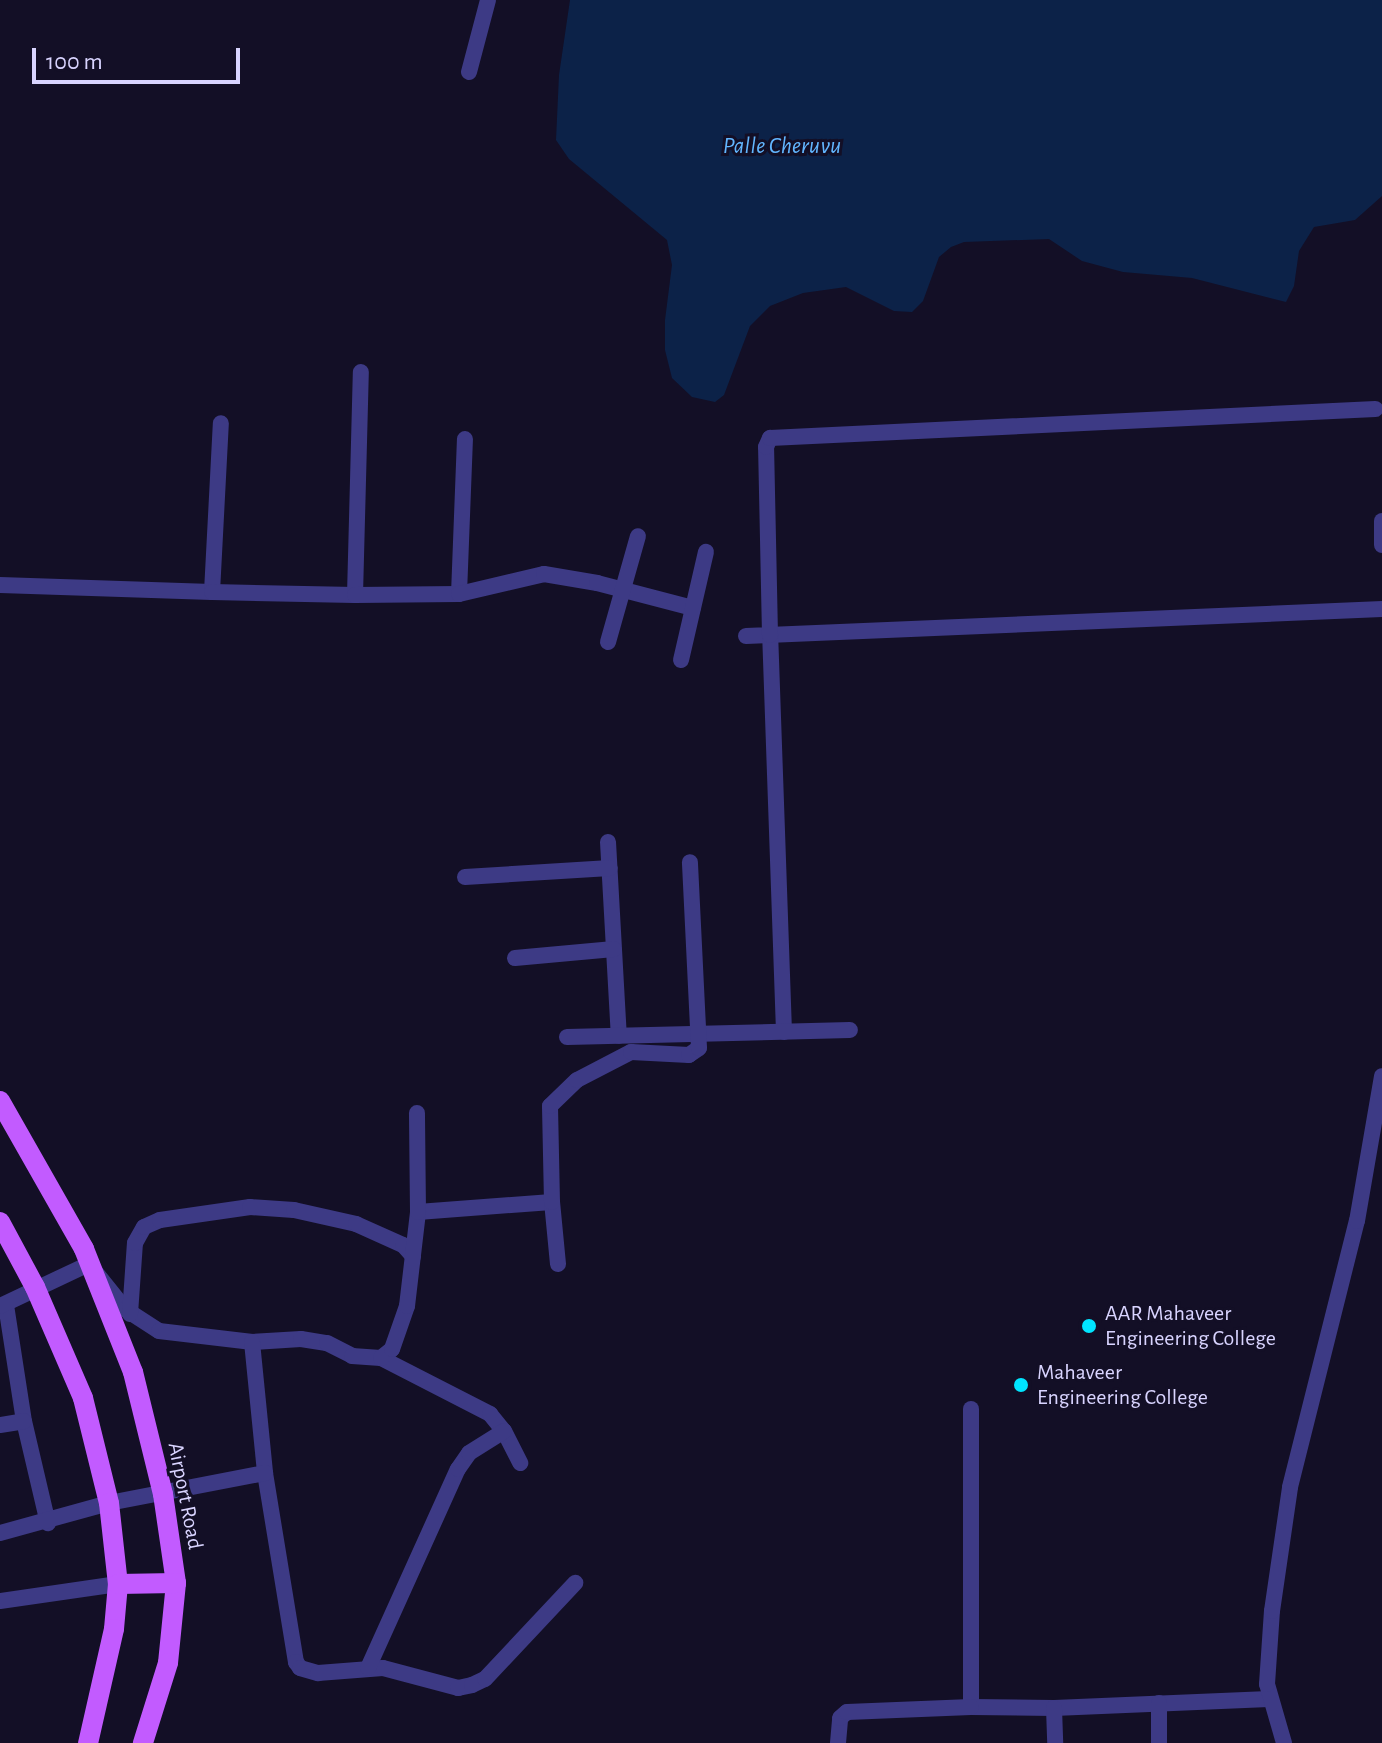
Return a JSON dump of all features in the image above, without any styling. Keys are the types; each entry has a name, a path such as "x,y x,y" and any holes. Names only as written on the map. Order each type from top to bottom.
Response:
{"main road":[{"name":"Airport Road","path":"0,1101 89,1264 133,1372 163,1494 176,1583 168,1663 143,1743"},
{"path":"0,1222 35,1287 83,1398 109,1503 118,1584 114,1629 88,1743"},
{"path":"118,1584 176,1583"}],"street":[{"path":"469,72 488,0"},
{"path":"355,595 361,372"},
{"path":"784,1032 766,447 774,436 848,436 1375,409"},
{"path":"212,592 221,423"},
{"path":"459,594 465,439"},
{"path":"1382,521 1382,545"},
{"path":"608,642 638,536"},
{"path":"681,660 706,552"},
{"path":"0,585 355,595 459,594 544,574 693,608"},
{"path":"746,636 1382,609"},
{"path":"608,842 619,1036"},
{"path":"558,1264 552,1202 550,1106 560,1093 601,1065 631,1052 694,1054 699,1048 690,862"},
{"path":"465,877 610,868"},
{"path":"515,958 614,949"},
{"path":"567,1037 850,1030"},
{"path":"1284,1743 1269,1699 1272,1611 1290,1487 1357,1221 1382,1076"},
{"path":"381,1358 392,1349 407,1306 418,1212 417,1113"},
{"path":"418,1212 552,1202"},
{"path":"130,1314 135,1243 144,1227 160,1220 250,1207 294,1210 356,1224 403,1245 413,1256"},
{"path":"48,1523 24,1421 3,1306 35,1287 89,1264 130,1314 159,1331 252,1342 301,1339 327,1343 352,1356 381,1358 490,1414 504,1431 520,1463"},
{"path":"252,1342 265,1473 296,1662 300,1668 318,1673 383,1668 458,1688 472,1685 485,1679 575,1583"},
{"path":"971,1409 971,1707"},
{"path":"0,1425 24,1421"},
{"path":"368,1668 458,1469 469,1453 504,1431"},
{"path":"0,1533 48,1523 109,1503 265,1473"},
{"path":"0,1601 118,1584"},
{"path":"838,1743 840,1718 847,1712 1269,1699"},
{"path":"1159,1703 1159,1743"},
{"path":"1054,1708 1055,1743"}],"water":[{"name":"Palle Cheruvu","path":"570,0 1382,0 1382,196 1355,220 1314,227 1299,251 1294,286 1286,302 1192,278 1123,272 1082,261 1049,239 964,242 951,247 939,257 923,301 912,312 894,311 846,287 803,293 770,306 750,326 724,395 715,402 692,397 672,378 665,350 665,320 672,265 667,240 569,159 556,140 559,75"}],"place":[{"name":"AAR Mahaveer Engineering College","path":"1089,1326"},
{"name":"Mahaveer Engineering College","path":"1021,1385"}]}
